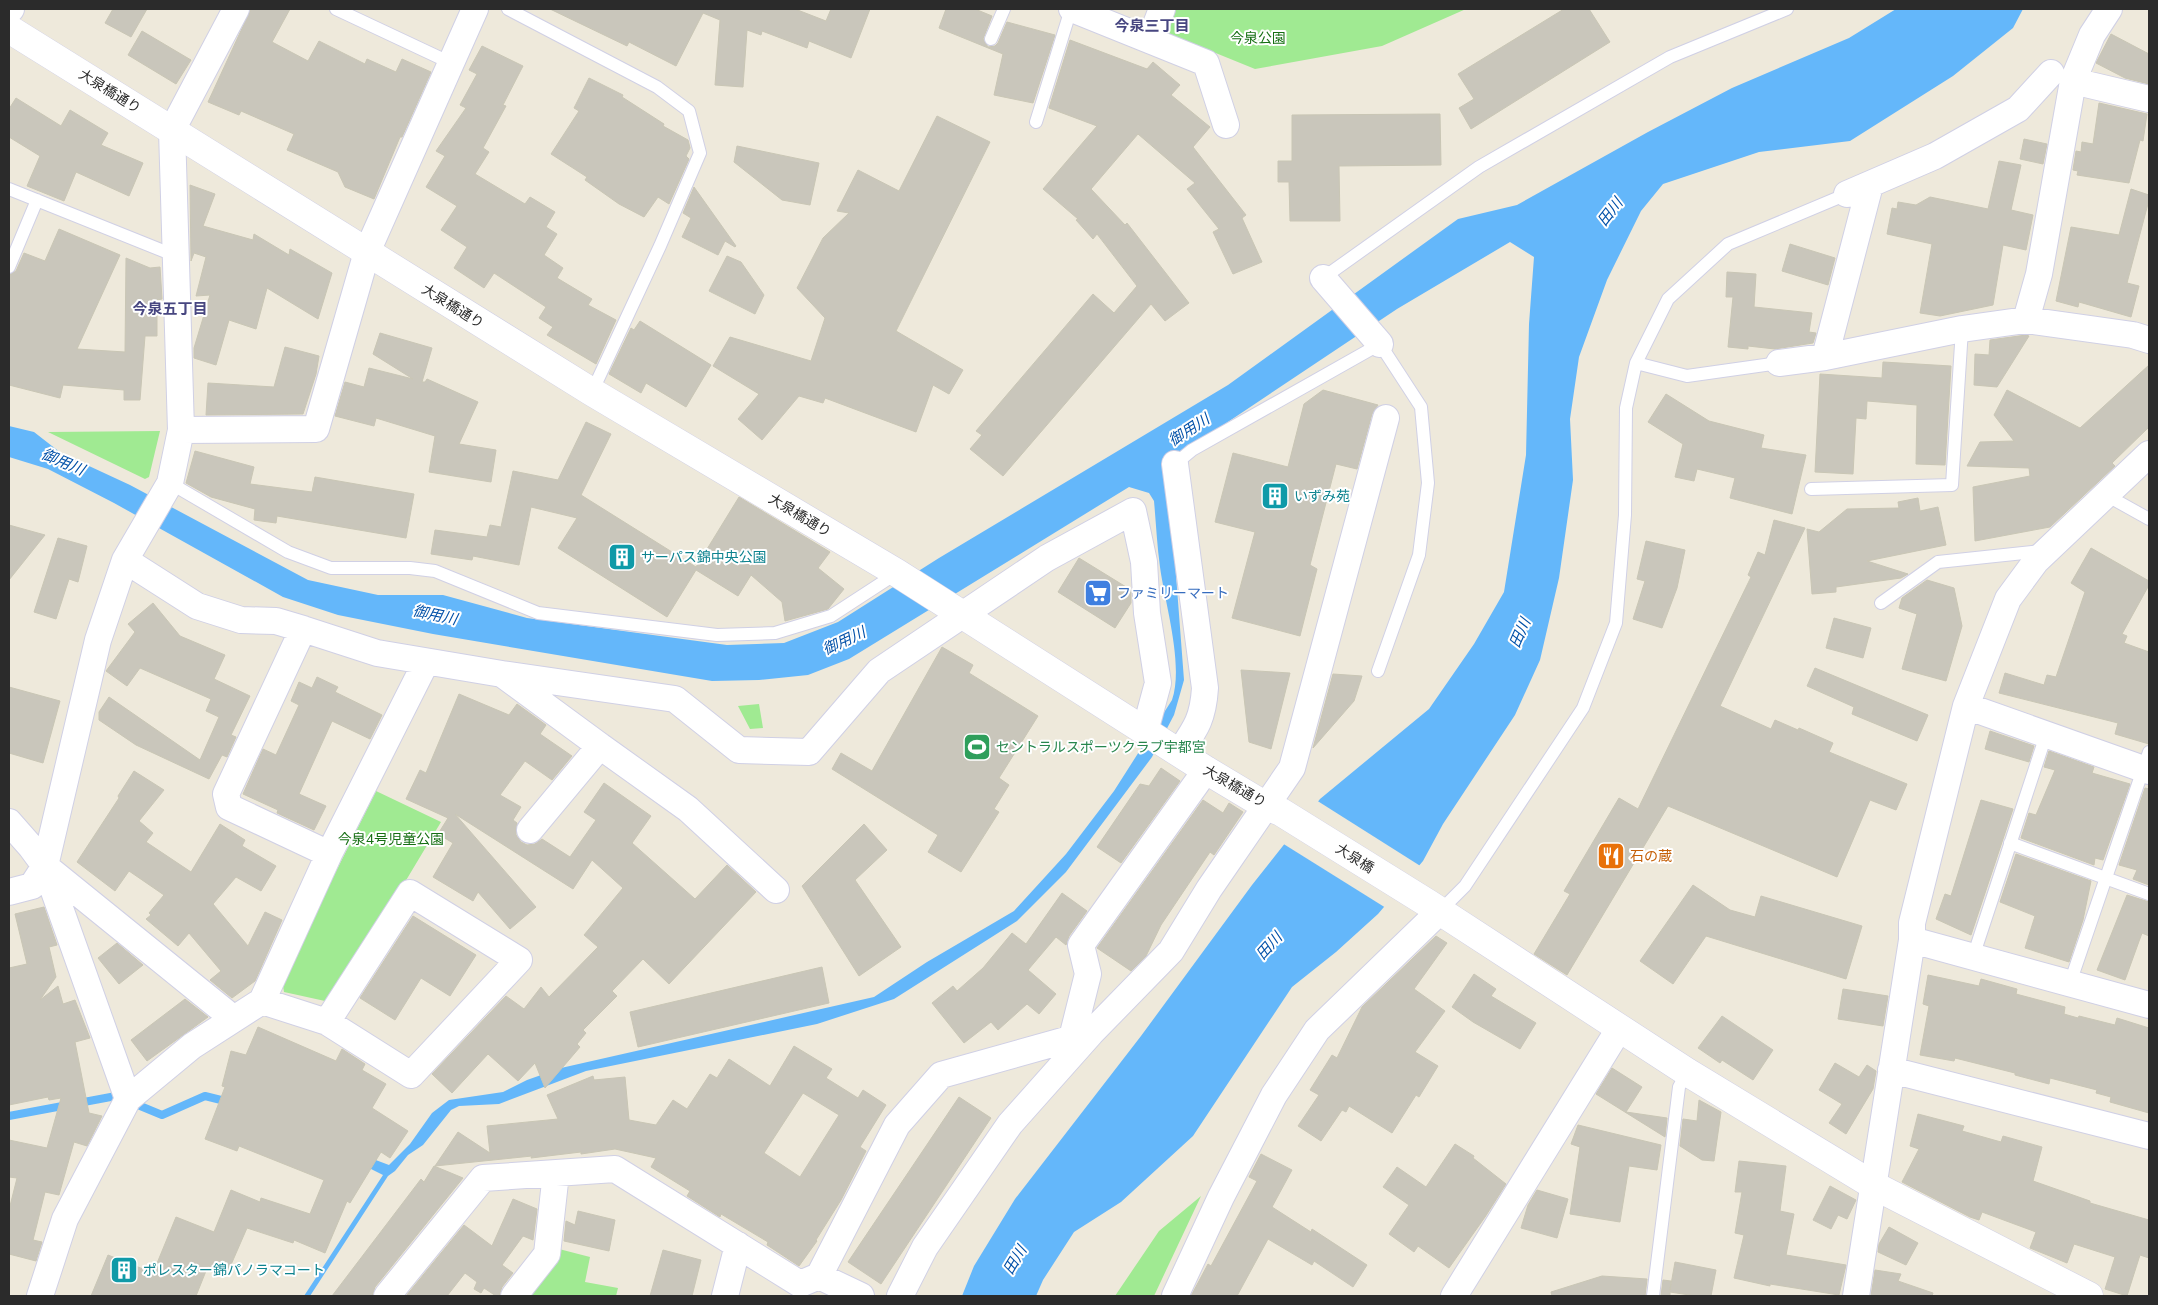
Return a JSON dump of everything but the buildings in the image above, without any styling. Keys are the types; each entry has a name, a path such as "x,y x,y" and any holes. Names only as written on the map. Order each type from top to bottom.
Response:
{"street":[{"path":"9,892 32,886 45,866 98,640 125,560 170,483 181,430 172,130 236,9"},
{"path":"181,430 316,430 367,252 475,9"},
{"path":"1071,9 1206,63 1226,125"},
{"path":"1150,40 1162,9"},
{"path":"1825,358 1858,189 1935,156 2018,109 2062,77 2109,9"},
{"name":"大泉橋通り","path":"9,29 592,392 899,574 1206,770 1274,809"},
{"path":"2062,77 2149,99"},
{"path":"2026,320 2039,274 2062,77"},
{"path":"1324,278 1380,344"},
{"path":"1779,363 1825,358 1962,329 2026,320 2133,335 2149,340"},
{"path":"900,1296 925,1247 1010,1124 1081,1036 1171,950 1209,889 1274,809 1292,768 1386,418"},
{"path":"1856,1296 1912,940 1912,923 1966,706 2008,599 2036,561 2149,454"},
{"path":"1175,464 1205,688 1204,710 1198,725 1179,753"},
{"path":"125,560 197,606 241,620 276,621 377,653 426,662 675,699 739,750 809,752 879,671 1047,558 1133,511 1144,562 1147,613 1158,683 1145,731"},
{"path":"303,629 226,794 229,807 329,854"},
{"path":"40,1296 65,1219 128,1099 192,1046 262,1001 329,854 426,662"},
{"path":"502,674 688,809 776,890"},
{"path":"1966,706 2046,735 2147,764"},
{"path":"530,830 600,746"},
{"path":"1081,1036 1088,974 1081,945 1206,770"},
{"name":"大泉橋","path":"1274,809 1434,907 1619,1029 1873,1185 2089,1296"},
{"path":"9,822 45,866 234,1019"},
{"path":"45,866 128,1099"},
{"path":"262,1001 327,1022 411,1075 519,960 410,893 327,1022"},
{"path":"1175,1296 1221,1197 1274,1095 1317,1030 1434,907"},
{"path":"1912,940 2149,1005"},
{"path":"1454,1296 1619,1029"},
{"path":"387,1296 484,1178 614,1169 800,1284 819,1276 897,1125 941,1075 1081,1036"},
{"path":"1892,1070 2149,1136"},
{"path":"514,1296 547,1254 556,1173"},
{"path":"726,1296 738,1245"},
{"path":"819,1276 862,1296"}],"lane":[{"path":"336,9 451,63"},
{"path":"508,9 657,87 689,112 700,153 660,246 592,392"},
{"path":"991,39 1004,9"},
{"path":"1036,122 1071,9"},
{"path":"1324,278 1479,167 1670,57 1787,9"},
{"path":"9,189 176,256"},
{"path":"1434,907 1464,886 1583,708 1616,623 1625,514 1626,408 1636,363 1668,299 1728,244 1858,189"},
{"path":"9,267 37,200"},
{"path":"1811,489 1952,485 1962,329"},
{"path":"1175,464 1192,450 1380,344 1421,407 1428,483 1419,555 1378,671"},
{"path":"1636,363 1687,376 1779,363"},
{"path":"170,483 288,552 331,568 410,568 435,571 538,612 717,635 776,633 831,616 899,574"},
{"path":"2106,495 2149,519"},
{"path":"1880,603 1938,562 2047,550"},
{"path":"1973,957 2046,735"},
{"path":"2070,983 2147,764"},
{"path":"2010,843 2149,894"},
{"path":"1653,1296 1679,1087 1688,1072"}],"green space":[{"name":"今泉公園","path":"1173,9 1466,9 1382,46 1255,69 1164,32"},
{"path":"160,431 149,477 145,479 48,432"},
{"path":"759,704 763,728 750,729 738,706"},
{"name":"今泉4号児童公園","path":"376,791 441,822 336,997 325,1001 284,992 282,980"},
{"path":"1201,1196 1154,1296 1115,1296 1159,1231"},
{"path":"559,1249 590,1257 585,1282 618,1288 616,1296 529,1296"}],"water":[{"path":"1896,9 2023,9 2013,28 1953,76 1850,141 1759,152 1663,184 1641,211 1607,280 1579,357 1570,419 1573,480 1559,578 1540,660 1515,715 1443,824 1423,861 1378,914 1336,952 1292,987 1193,1136 1121,1202 1074,1232 1043,1280 1036,1296 962,1296 974,1266 1015,1199 1141,1036 1252,885 1320,799 1429,709 1474,644 1504,592 1526,455 1529,324 1534,257 1510,242 1397,309 1174,458 1169,483 1184,680 1174,715 1152,757 1066,872 1017,921 894,999 817,1024 586,1071 499,1104 459,1106 451,1110 423,1145 408,1155 395,1171 388,1176 310,1296 304,1296 383,1175 367,1167 373,1159 389,1165 410,1144 432,1113 449,1100 503,1092 527,1080 561,1068 874,997 927,962 1014,911 1066,854 1114,791 1172,700 1176,670 1175,652 1160,567 1154,501 1149,493 1129,487 849,659 808,675 759,680 712,681 433,634 338,615 283,597 114,503 48,469 9,457 9,426 34,432 61,453 130,485 308,580 378,595 443,595 527,618 727,645 784,643 838,622 939,558 1228,385 1458,219 1517,205 1648,132 1732,88 1849,38"}],"pier":[{"path":"1316,800 1422,867 1386,908 1282,843"}],"waterway":[{"path":"9,1116 116,1096 122,1098"},
{"path":"133,1103 162,1115 205,1096 229,1102"}],"place":[{"name":"いずみ苑","path":"1275,496"},
{"name":"サーパス錦中央公園","path":"622,557"},
{"name":"ファミリーマート","path":"1098,593"},
{"name":"セントラルスポーツクラブ宇都宮","path":"977,747"},
{"name":"石の蔵","path":"1611,856"},
{"name":"ポレスター錦パノラマコート","path":"124,1270"}],"district":[{"name":"今泉三丁目","path":"1152,26"},
{"name":"今泉五丁目","path":"170,309"}],"water label":[{"name":"田川","path":"1610,212"},
{"name":"御用川","path":"1189,430"},
{"name":"御用川","path":"63,462"},
{"name":"御用川","path":"435,615"},
{"name":"田川","path":"1520,633"},
{"name":"御用川","path":"844,641"},
{"name":"田川","path":"1269,946"},
{"name":"田川","path":"1015,1260"}]}
